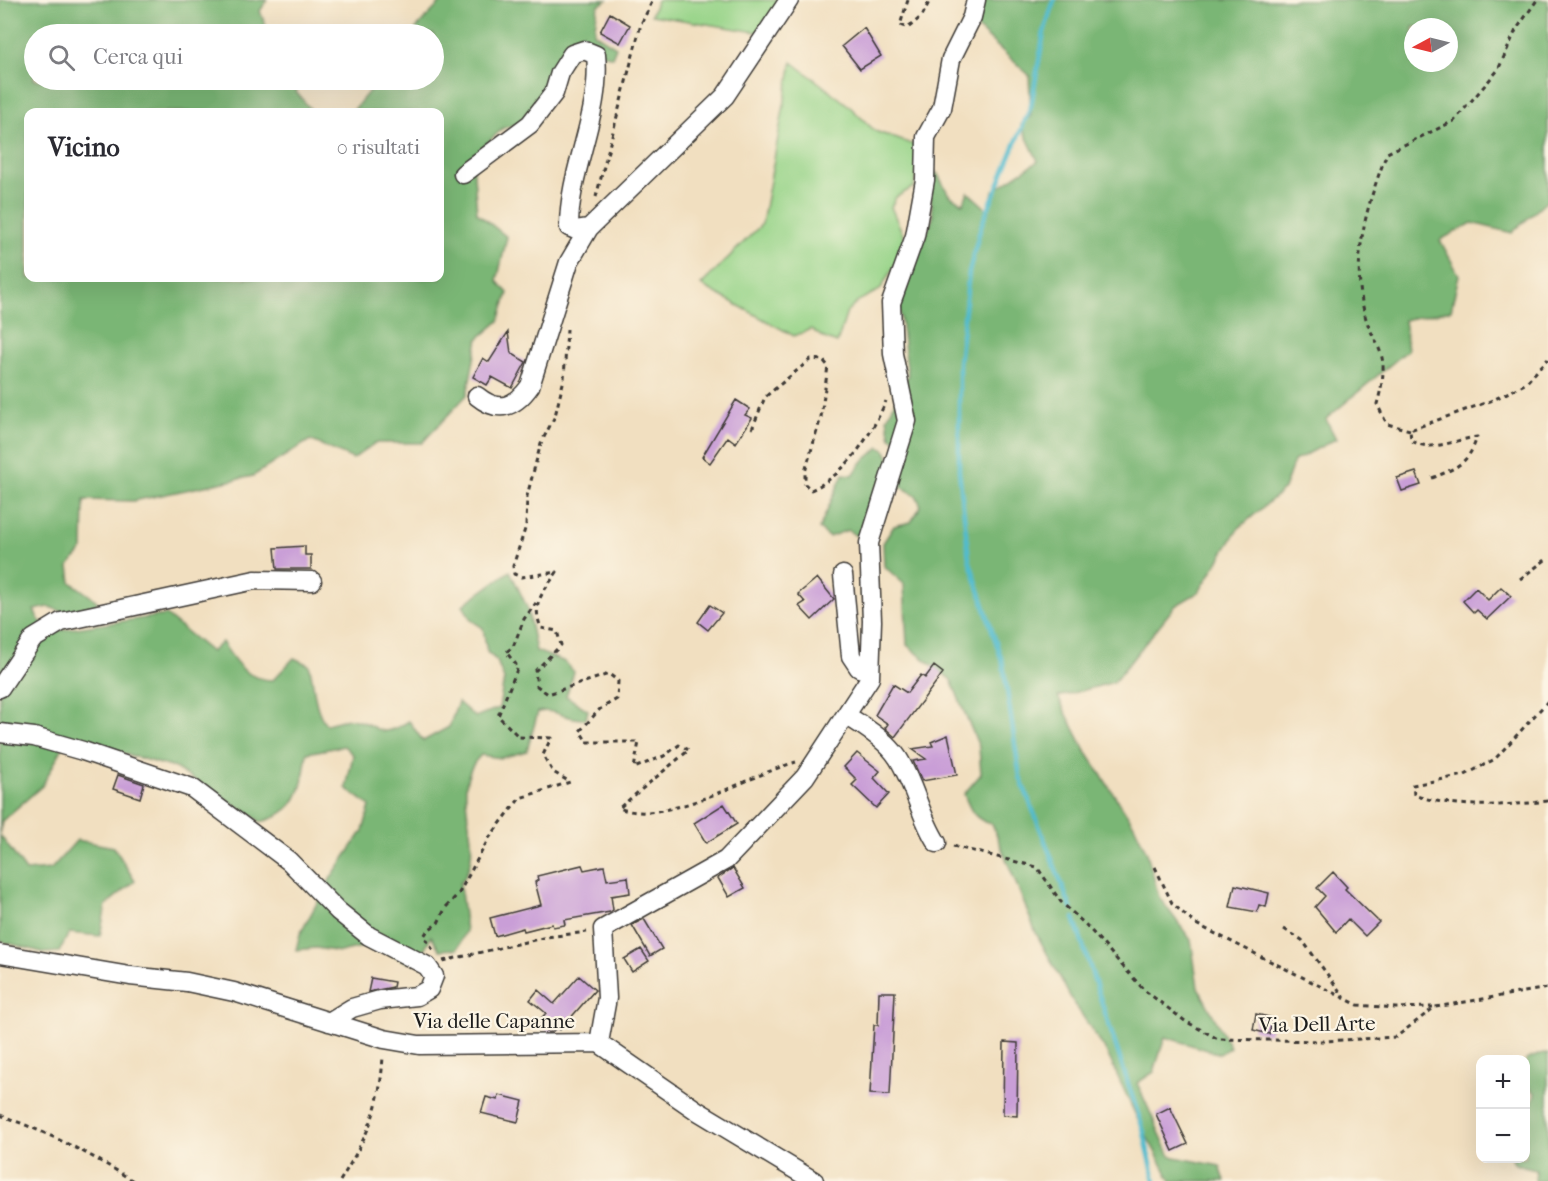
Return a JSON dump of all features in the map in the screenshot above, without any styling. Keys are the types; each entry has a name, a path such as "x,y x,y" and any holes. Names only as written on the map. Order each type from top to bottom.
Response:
{"street":[{"path":"477,396 488,405 501,407 519,401 530,386 569,262 590,228 725,96 789,0"},
{"path":"599,1043 607,998 603,929 703,876 726,860 814,764 870,678 872,621 869,543 907,422 894,354 891,303 915,236 925,180 926,137 942,108 951,59 972,17 976,0"},
{"path":"463,174 530,124 554,93 560,73 572,54 584,50 590,52 596,55 599,81 574,180 569,227 576,230 590,228"},
{"path":"843,575 851,656 859,668 870,671"},
{"path":"0,688 33,639 61,622 255,580 312,581"},
{"path":"847,716 897,756 918,800 925,825 937,843"},
{"path":"0,733 34,737 83,751 192,788 289,861 338,911 369,936 427,966 434,976 429,989 417,996 380,1000 352,1008 329,1022"},
{"name":"Via delle Capanne","path":"0,954 130,976 187,982 234,992 384,1039 419,1045 599,1043 696,1110 814,1181"}],"path":[{"path":"596,198 641,24 653,0"},
{"path":"908,0 900,25 908,28 922,16 930,0"},
{"path":"1537,0 1516,30 1498,70 1454,121 1387,153 1367,203 1358,268 1365,316 1382,357 1381,387 1377,404 1387,424 1410,430 1493,400 1525,384 1548,359"},
{"path":"427,966 433,949 424,936 438,923 446,907 459,893 489,838 520,798 570,782 553,772 543,755 551,738 519,737 498,716 518,668 506,652 513,647 524,619 557,572 521,577 514,574 513,566 526,526 527,496 541,443 555,416 564,379 567,323"},
{"path":"752,429 765,397 811,359 823,360 828,366 821,417 805,472 805,484 811,490 822,485 863,445 899,379"},
{"path":"1410,430 1411,440 1420,446 1437,446 1459,438 1477,437 1471,455 1454,470 1432,478"},
{"path":"1520,579 1548,558"},
{"path":"536,603 541,628 556,631 561,645 535,671 537,686 548,694 609,674 618,681 617,699 600,709 580,731 586,742 639,742 634,768 664,756 679,745 689,750 619,808 637,813 671,807 701,800 785,765 806,759 814,764"},
{"path":"1548,701 1495,759 1465,775 1413,785 1414,795 1443,800 1514,805 1548,801"},
{"name":"Via Dell Arte","path":"937,843 1036,867 1061,902 1086,925 1144,990 1185,1021 1218,1039 1323,1041 1396,1037 1435,1007 1548,988"},
{"path":"1155,867 1172,903 1194,923 1358,1005 1395,1008 1435,1007"},
{"path":"427,966 547,937 603,929"},
{"path":"1284,929 1302,940 1346,999"},
{"path":"340,1181 366,1139 377,1110 384,1039"},
{"path":"0,1115 57,1137 92,1154 133,1181"}],"green space":[{"path":"0,0 267,0 260,11 265,24 24,24 24,90 297,90 296,92 310,108 24,108 24,282 444,282 444,108 355,108 370,90 444,90 444,24 420,24 443,0 607,0 598,6 594,33 616,47 612,57 580,45 527,122 503,128 482,148 473,163 477,213 507,237 497,281 508,293 499,321 478,339 467,395 422,443 375,443 353,459 310,440 253,476 133,501 84,500 83,549 69,566 71,582 97,601 94,622 49,607 34,610 39,620 55,631 166,615 211,652 222,642 243,669 249,674 264,679 273,680 294,658 309,665 316,704 326,724 350,719 383,731 409,721 423,741 449,727 458,702 475,717 499,708 504,679 497,661 487,652 483,628 471,620 463,605 510,571 527,607 536,651 565,662 574,672 566,696 588,710 586,719 544,711 538,712 527,751 501,758 481,755 470,769 466,785 466,801 471,852 469,868 460,884 466,931 457,949 440,950 431,936 425,949 408,962 370,945 340,952 316,948 296,950 300,934 332,876 363,831 370,806 346,788 353,755 344,746 307,753 301,788 297,797 284,812 261,822 175,768 68,738 42,786 2,821 0,834"},
{"path":"657,0 783,0 762,33 651,15"},
{"path":"982,0 1548,0 1548,200 1512,233 1472,223 1440,240 1459,275 1451,310 1404,320 1408,350 1326,419 1336,439 1294,461 1284,489 1238,529 1199,592 1175,606 1114,682 1058,697 1085,750 1134,825 1147,853 1159,897 1191,940 1198,987 1230,1047 1220,1054 1165,1037 1154,1072 1137,1083 1170,1156 1220,1166 1225,1181 1171,1181 1137,1118 1106,1051 1072,1000 1036,933 992,824 977,817 968,805 964,794 981,774 979,747 951,680 907,645 904,584 884,566 883,543 894,526 911,522 921,506 916,495 900,486 908,446 891,438 887,418 908,376 898,296 933,218 929,178 937,173 949,195 963,204 968,192 989,211 993,191 1038,161 1021,125 1031,116 1029,75 976,27"},
{"path":"792,62 848,105 875,131 920,147 914,187 896,197 891,207 905,239 899,258 880,290 860,300 847,312 837,343 811,329 794,336 701,285 762,224"},
{"path":"880,447 886,451 895,470 867,531 856,536 848,530 829,537 819,529 843,474 853,475 862,462"},
{"path":"0,835 26,871 51,869 77,840 114,847 135,881 106,905 100,936 69,933 59,952 45,953 0,941"},
{"path":"1543,1053 1548,1054 1548,1181 1535,1181 1536,1169 1514,1163 1530,1163 1530,1110 1535,1093 1530,1087 1530,1058"}],"building":[{"path":"610,13 630,25 620,43 600,32"},
{"path":"864,28 881,56 860,69 842,46"},
{"path":"508,332 511,353 526,362 512,388 492,377 487,385 473,377 483,358 489,362"},
{"path":"736,400 750,409 745,415 752,418 736,443 728,437 710,463 702,457"},
{"path":"1416,472 1421,485 1402,491 1397,478"},
{"path":"305,546 305,555 311,555 311,569 277,569 275,548"},
{"path":"817,578 834,599 812,620 799,606 805,602 798,594"},
{"path":"1501,587 1511,596 1487,619 1477,610 1474,613 1463,601 1476,588 1488,600"},
{"path":"710,605 722,613 708,630 698,622"},
{"path":"934,666 943,673 895,737 885,728 888,724 875,715 893,684 907,693 921,675 925,678"},
{"path":"948,735 957,775 922,781 913,761 926,759 912,749 933,746 931,742"},
{"path":"857,753 880,771 874,778 889,794 876,808 852,785 857,780 844,767"},
{"path":"118,775 144,784 140,798 113,789"},
{"path":"724,804 737,824 706,843 694,823"},
{"path":"582,865 584,870 604,866 607,880 628,877 630,893 611,896 613,910 610,912 564,920 565,925 553,927 552,924 524,931 523,928 495,936 490,918 541,905 535,882 538,880 537,876"},
{"path":"733,868 745,888 729,897 718,878"},
{"path":"1333,872 1347,887 1345,889 1379,922 1365,936 1348,919 1336,932 1315,907 1325,896 1317,888"},
{"path":"1235,885 1269,893 1266,907 1259,905 1257,912 1230,907"},
{"path":"644,919 662,949 650,956 632,925"},
{"path":"641,949 649,961 632,972 624,959"},
{"path":"579,976 595,990 560,1030 557,1027 552,1032 548,1032 537,1023 546,1013 530,1000 538,990 554,1004"},
{"path":"371,978 394,982 393,987 368,992"},
{"path":"879,992 895,992 890,1095 870,1094 874,1025 878,1025"},
{"path":"1256,1014 1273,1018 1269,1034 1253,1030"},
{"path":"1004,1042 1018,1043 1017,1116 1003,1115"},
{"path":"499,1095 523,1101 518,1122 481,1113 486,1097 498,1100"},
{"path":"1170,1107 1188,1144 1173,1151 1156,1114"}],"waterway":[{"path":"1054,0 1044,32 1031,106 981,226 969,272 959,364 959,471 969,559 1003,664 1020,777 1071,908"},
{"path":"1074,918 1143,1129 1155,1181"}]}
